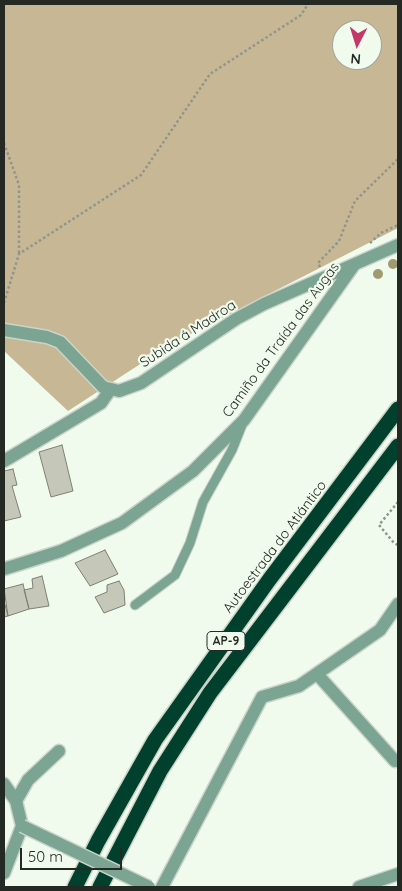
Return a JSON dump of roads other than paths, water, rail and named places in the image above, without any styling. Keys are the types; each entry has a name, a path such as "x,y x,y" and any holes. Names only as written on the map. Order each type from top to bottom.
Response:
{"highway":[{"name":"Autoestrada do Atlántico","path":"74,887 155,740 269,580 398,408"},
{"name":"AP-9","path":"100,887 160,772 210,693 398,446"}],"street":[{"name":"Subida á Madroa","path":"110,390 129,389 141,383 236,319 297,288 398,245"},
{"name":"Camiño da Traída das Augas","path":"4,569 62,551 122,523 193,470 244,420 354,265"},
{"path":"4,330 47,337 60,342 96,381 110,390 100,403 4,461"},
{"path":"162,887 262,697 299,686 317,674 380,630 398,604"},
{"path":"317,674 396,761"},
{"path":"16,801 28,780 59,751"},
{"path":"4,784 16,801 22,826 4,874"},
{"path":"22,826 148,887"},
{"path":"359,887 398,874"}],"lane":[{"path":"135,605 176,575 203,502 232,450 244,420"}]}
